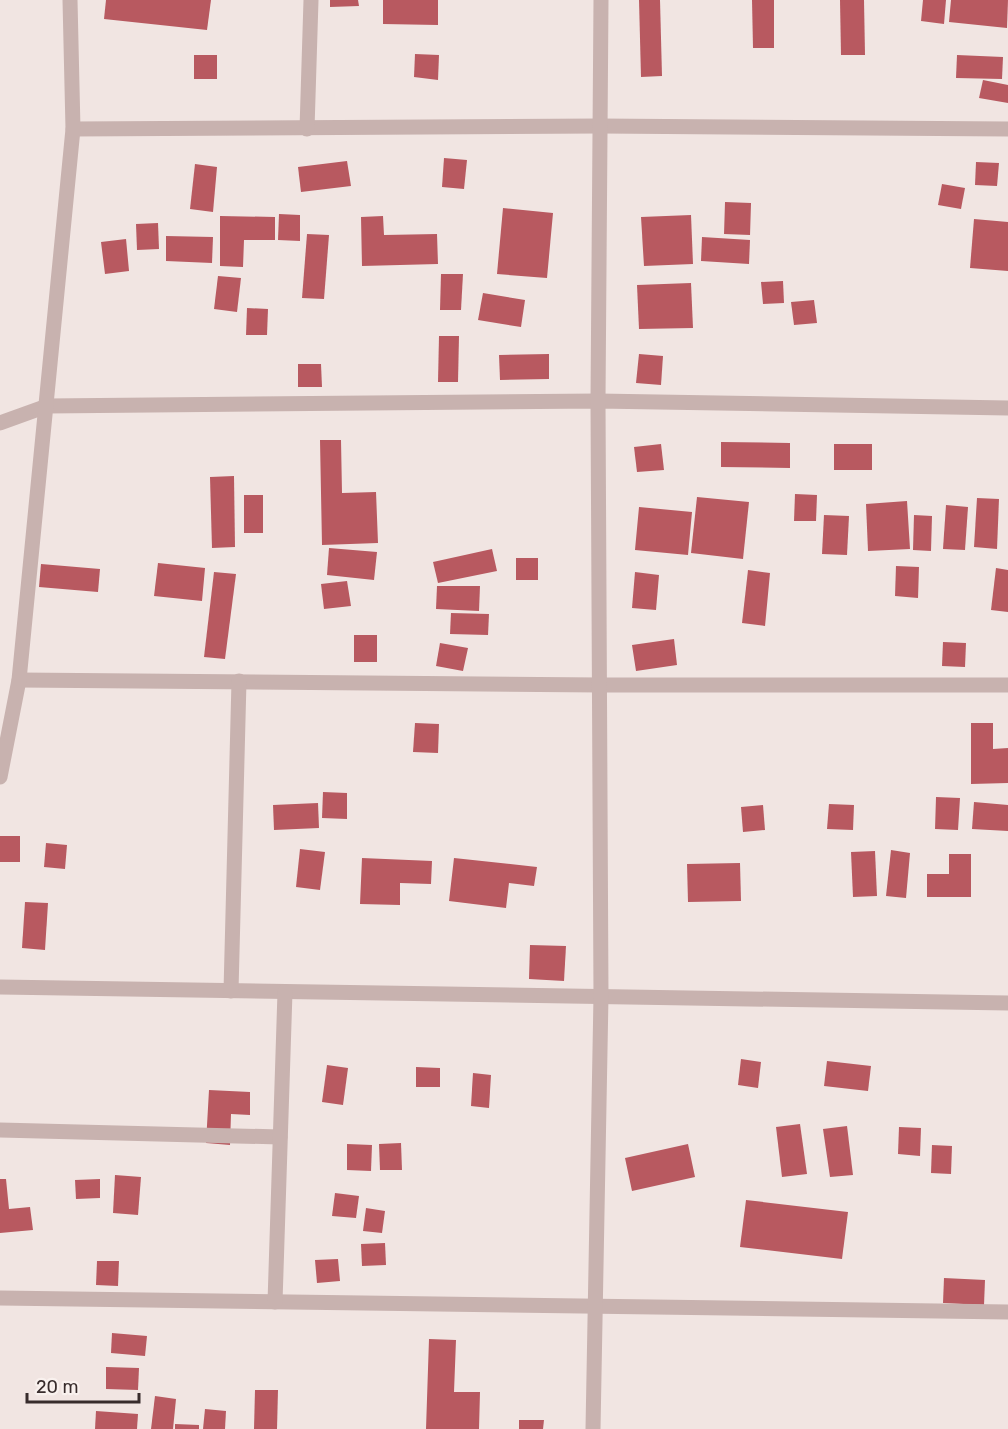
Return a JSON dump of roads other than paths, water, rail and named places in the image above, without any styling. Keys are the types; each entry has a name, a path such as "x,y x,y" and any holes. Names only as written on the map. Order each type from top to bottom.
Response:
{"street":[{"path":"0,777 19,680 73,129 70,0"},
{"path":"308,129 311,0"},
{"path":"593,1429 601,996 598,401 600,0"},
{"path":"73,129 600,126 1008,129"},
{"path":"0,423 47,406 598,401 1008,408"},
{"path":"19,680 601,685 1008,685"},
{"path":"231,991 239,681"},
{"path":"0,987 1008,1003"},
{"path":"275,1302 285,992"},
{"path":"0,1130 280,1137"},
{"path":"0,1298 1008,1312"}]}
